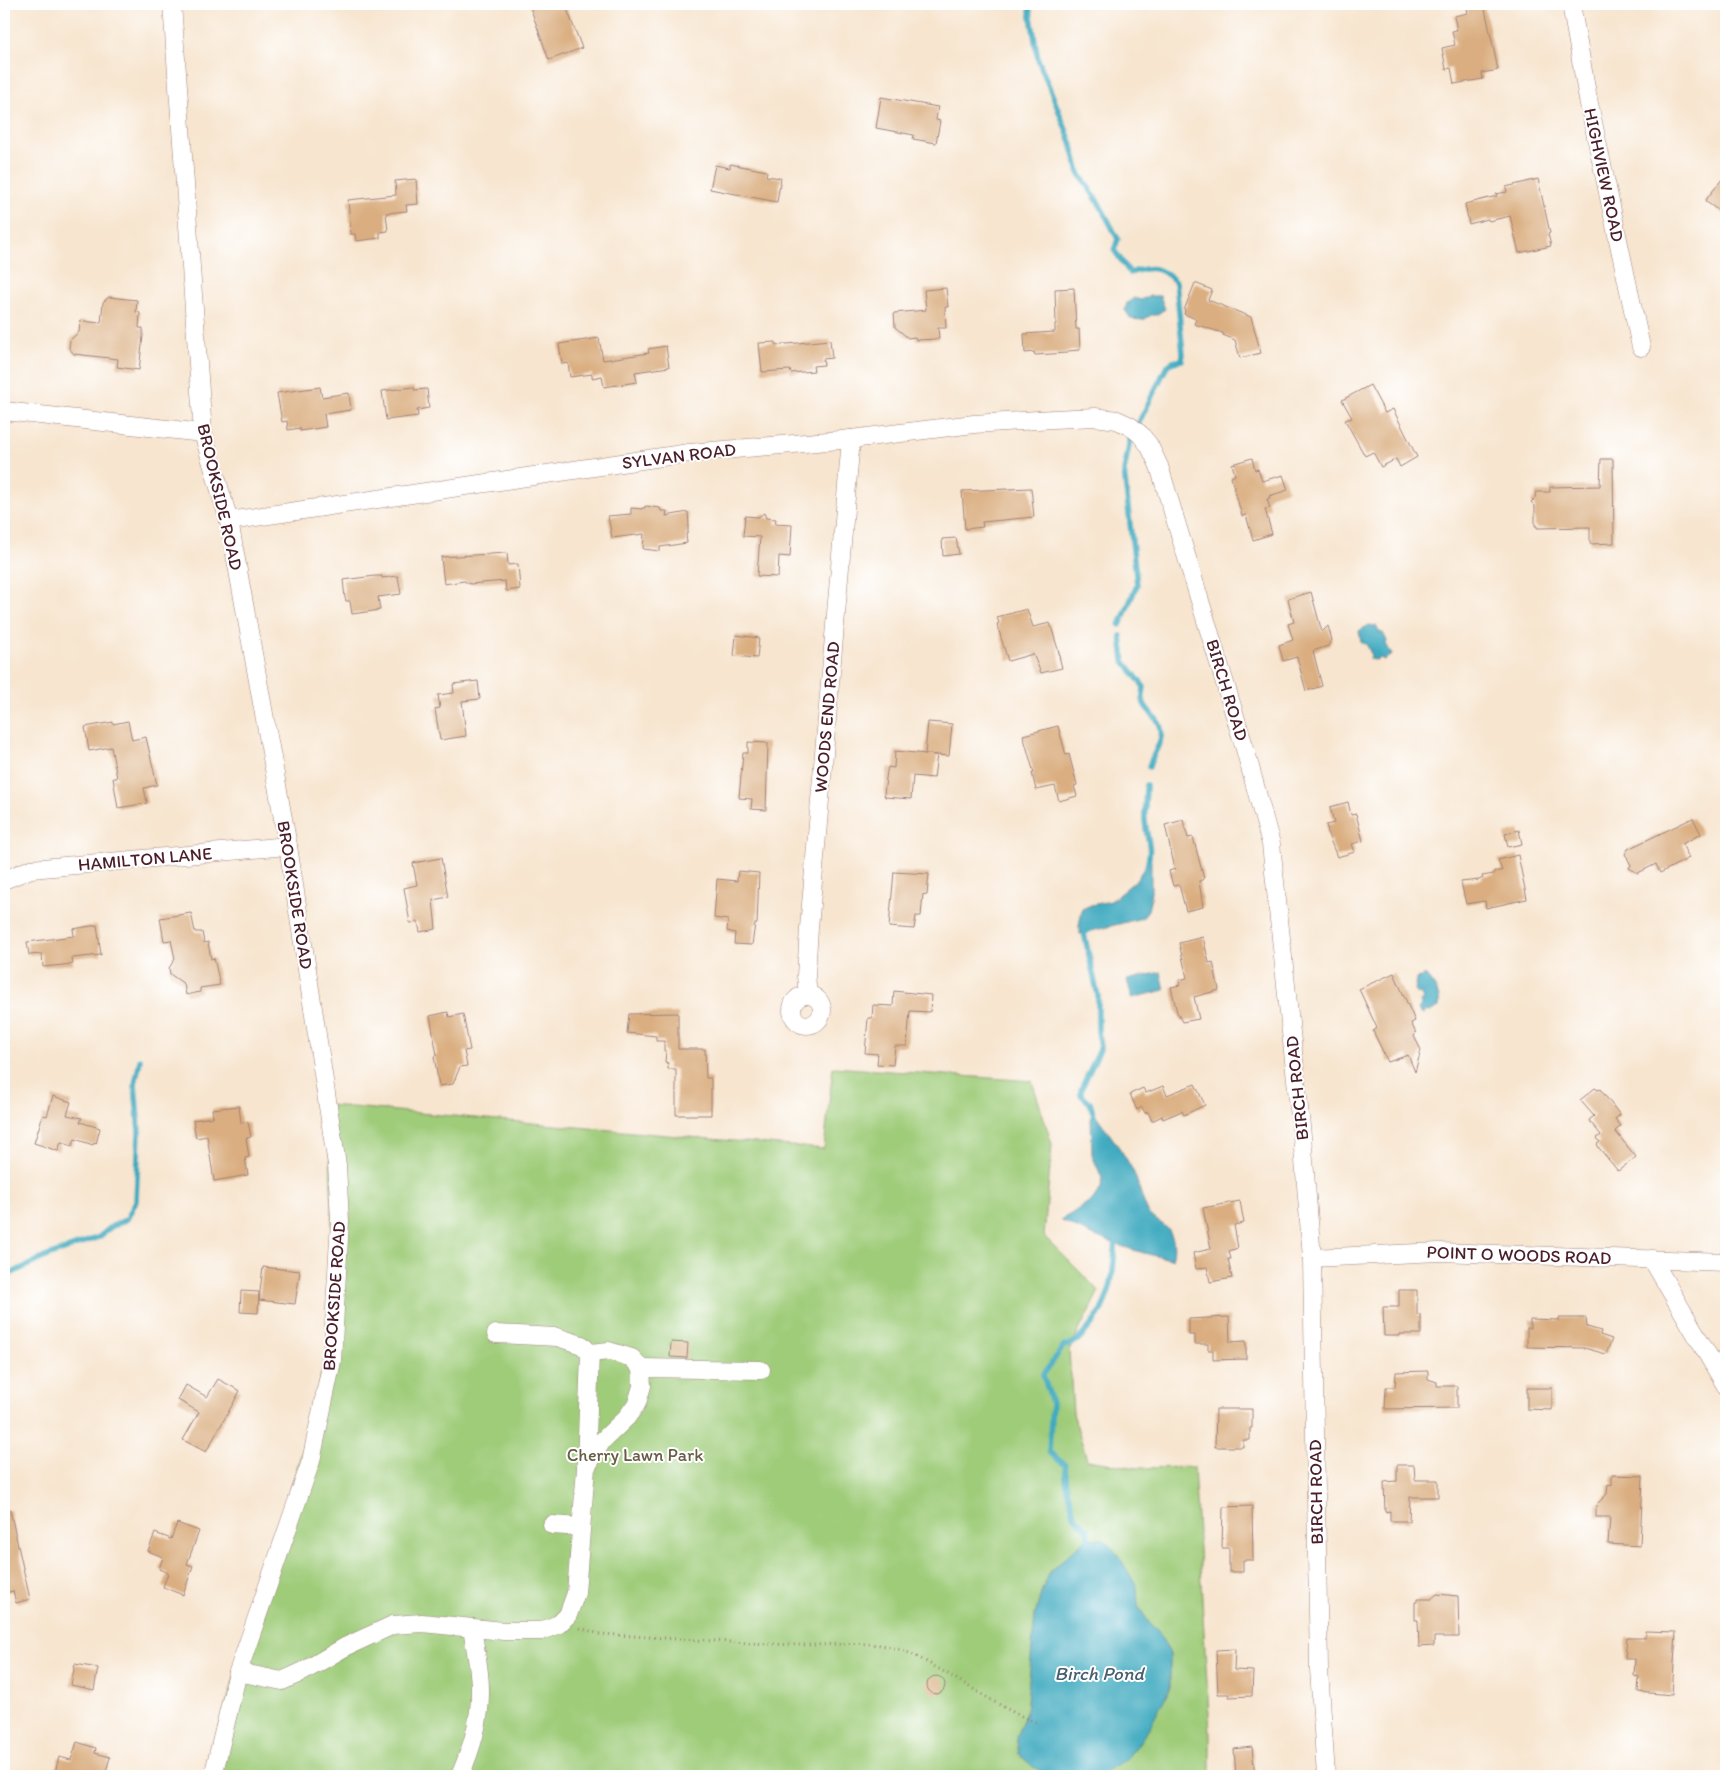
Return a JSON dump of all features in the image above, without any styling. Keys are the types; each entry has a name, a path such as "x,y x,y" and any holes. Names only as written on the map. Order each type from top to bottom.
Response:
{"street":[{"name":"BROOKSIDE ROAD","path":"172,4 203,433 229,521 288,846 337,1165 340,1221 332,1362 311,1461 238,1672 212,1776"},
{"name":"HIGHVIEW ROAD","path":"1571,4 1588,99 1641,347"},
{"path":"4,411 203,433"},
{"name":"SYLVAN ROAD","path":"229,521 689,452 851,439 974,424 1053,419 1095,417 1116,420 1135,430"},
{"name":"BIRCH ROAD","path":"1135,430 1149,445 1158,466 1245,749 1271,844 1302,1136 1312,1258 1319,1669 1326,1776"},
{"name":"WOODS END ROAD","path":"808,995 806,976 809,928 851,439"},
{"name":"HAMILTON LANE","path":"4,880 31,869 288,846"},
{"name":"POINT O WOODS ROAD","path":"1312,1258 1439,1252 1726,1262"},
{"path":"1652,1259 1726,1386"},
{"path":"238,1672 282,1682 345,1647 393,1625 422,1622 504,1631 541,1631 559,1624 568,1615 576,1592 586,1468 590,1354 582,1345 557,1337 496,1334"},
{"path":"586,1468 602,1440 628,1417 637,1403 642,1386 641,1368 632,1358 610,1351 590,1354"},
{"path":"641,1368 761,1370"},
{"path":"552,1525 581,1527"},
{"path":"460,1776 472,1747 478,1722 480,1693 472,1628"}],"path":[{"path":"568,1615 579,1628 600,1634 801,1645 868,1643 882,1645 920,1658 1008,1710 1038,1724"}],"green space":[{"name":"Cherry Lawn Park","path":"833,1067 1032,1081 1052,1144 1044,1236 1099,1291 1069,1350 1073,1413 1087,1460 1138,1468 1194,1467 1210,1732 1210,1776 206,1776 308,1431 334,1320 329,1105 824,1149"}],"water":[{"path":"1148,296 1160,296 1165,309 1143,320 1131,319 1125,310 1127,303 1134,298 1141,300"},
{"path":"1369,625 1376,626 1379,632 1383,633 1392,655 1383,660 1381,658 1370,659 1371,654 1367,645 1361,642 1359,631"},
{"path":"1147,860 1151,861 1151,897 1148,910 1142,918 1080,934 1079,926 1082,909 1111,901 1135,881 1145,867"},
{"path":"1161,972 1165,990 1132,998 1127,980"},
{"path":"1425,975 1436,990 1439,998 1439,1007 1429,1012 1426,1011 1423,1014 1418,1010 1423,999 1421,995 1415,992 1416,979"},
{"path":"1093,1114 1096,1115 1130,1165 1148,1213 1169,1231 1174,1247 1172,1259 1114,1244 1060,1220 1093,1199 1101,1188 1102,1178 1092,1155 1091,1116"},
{"name":"Birch Pond","path":"1087,1538 1104,1539 1118,1555 1137,1587 1138,1606 1151,1625 1158,1631 1170,1654 1170,1688 1152,1723 1137,1746 1124,1761 1099,1774 1089,1776 1052,1776 1033,1767 1019,1754 1016,1737 1026,1712 1035,1615 1042,1590 1051,1570"}],"building":[{"path":"529,4 565,4 582,48 549,60"},
{"path":"1466,4 1484,4 1498,70 1482,73 1483,79 1454,84 1451,68 1446,69 1442,48 1455,45 1452,31 1457,30 1454,16 1468,13"},
{"path":"881,97 938,107 936,120 940,121 936,143 913,139 914,135 876,128"},
{"path":"730,164 767,171 766,176 781,178 777,202 710,189 715,165 730,168"},
{"path":"1726,174 1726,216 1705,201"},
{"path":"416,179 418,204 406,205 407,211 386,213 388,231 380,232 380,238 356,241 355,234 351,234 348,200 396,195 395,181"},
{"path":"1538,179 1551,246 1519,253 1510,216 1469,224 1465,204 1507,192 1506,187"},
{"path":"1195,283 1212,290 1208,300 1251,317 1261,353 1240,358 1235,340 1223,335 1223,333 1194,324 1196,319 1184,314"},
{"path":"946,288 948,307 945,307 946,328 938,328 939,339 916,340 915,337 908,338 895,327 894,313 926,310 924,290"},
{"path":"1074,288 1076,329 1079,329 1080,350 1067,351 1067,353 1035,355 1034,352 1025,353 1024,334 1055,332 1055,289"},
{"path":"109,297 137,300 136,312 140,313 139,328 143,328 139,370 117,367 118,359 74,354 69,348 70,340 79,332 80,321 101,323 103,302"},
{"path":"599,338 603,360 649,353 648,349 666,346 669,367 635,372 637,382 604,387 602,376 592,378 592,374 570,377 568,363 562,364 559,344"},
{"path":"830,340 832,358 823,359 824,365 813,366 814,371 791,373 790,370 762,372 759,343 776,342 776,345"},
{"path":"1370,385 1385,413 1393,409 1417,457 1400,467 1396,459 1381,467 1373,452 1365,456 1345,420 1352,418 1342,400"},
{"path":"320,387 322,397 349,393 351,410 324,414 326,427 300,431 300,428 288,430 287,421 282,422 277,393"},
{"path":"414,387 414,390 427,389 429,408 417,410 418,416 386,420 382,391"},
{"path":"1252,458 1255,470 1258,469 1262,481 1283,475 1288,490 1269,496 1270,498 1267,499 1270,508 1265,509 1272,534 1253,540 1246,515 1242,516 1231,477 1235,475 1232,464"},
{"path":"1601,459 1613,459 1614,543 1590,544 1590,527 1537,528 1535,526 1535,506 1531,502 1535,498 1536,492 1550,492 1550,487 1600,486"},
{"path":"1031,488 1034,517 982,522 983,527 965,529 962,491"},
{"path":"645,506 667,511 666,516 688,512 687,543 660,547 660,551 643,549 644,534 612,538 608,516 631,514 631,508 642,509"},
{"path":"764,513 766,518 776,519 775,524 792,525 790,557 779,556 778,577 757,576 760,537 743,536 745,516 758,517"},
{"path":"956,538 959,554 943,556 942,539"},
{"path":"507,553 508,565 518,564 520,589 506,591 505,581 470,584 464,581 444,584 441,557"},
{"path":"382,576 382,578 398,576 401,594 378,597 380,610 352,614 350,601 346,601 345,598 343,580"},
{"path":"1311,592 1322,632 1328,626 1332,640 1328,646 1313,651 1322,686 1306,691 1297,657 1283,661 1279,645 1293,640 1288,624 1294,622 1288,599"},
{"path":"1027,609 1033,627 1050,623 1062,668 1041,673 1033,654 1008,661 997,624 999,623 997,617"},
{"path":"736,635 759,638 757,658 734,656"},
{"path":"478,681 480,699 462,701 466,736 440,740 435,709 440,708 438,695 454,693 453,684"},
{"path":"128,721 132,740 146,737 157,785 144,788 147,803 118,808 113,778 117,778 111,747 89,751 85,727"},
{"path":"928,722 952,724 949,756 925,754"},
{"path":"1058,726 1066,755 1069,754 1077,785 1074,786 1077,796 1059,801 1055,786 1036,790 1032,773 1034,773 1023,735"},
{"path":"748,742 768,743 766,810 751,809 752,799 739,798 743,753 748,753"},
{"path":"895,751 937,755 934,778 913,776 911,799 885,797 884,794 888,767 894,768"},
{"path":"1348,802 1351,815 1356,814 1363,841 1352,844 1355,852 1337,857 1326,825 1334,823 1330,807"},
{"path":"1693,818 1701,834 1682,844 1689,858 1660,873 1656,864 1638,873 1629,868 1631,865 1625,854 1628,849"},
{"path":"1183,820 1188,838 1193,837 1204,879 1199,881 1203,907 1186,911 1179,885 1173,886 1169,871 1175,869 1165,825"},
{"path":"1519,830 1522,844 1508,847 1505,834"},
{"path":"1518,855 1527,899 1486,908 1485,901 1466,904 1461,882 1479,880 1483,878 1482,876 1494,874 1494,871 1502,871 1498,860"},
{"path":"441,858 448,897 433,900 436,929 420,932 418,922 410,923 404,888 417,885 413,863"},
{"path":"738,871 759,873 757,924 755,924 752,945 734,944 735,933 727,931 728,920 714,918 717,879 737,881"},
{"path":"894,872 929,874 927,895 923,894 921,916 916,916 914,929 889,927"},
{"path":"191,913 195,932 202,932 204,943 208,942 211,959 214,958 220,985 200,988 200,992 186,995 184,984 170,974 169,968 175,959 171,940 164,941 160,918"},
{"path":"97,925 101,955 72,958 73,964 43,967 42,954 29,955 27,942 74,936 73,929"},
{"path":"1203,937 1209,963 1213,962 1219,990 1194,997 1199,1019 1182,1022 1177,1012 1171,987 1180,985 1179,980 1187,978 1179,943"},
{"path":"1394,973 1415,1021 1411,1023 1416,1033 1414,1036 1421,1050 1415,1072 1408,1055 1388,1062 1373,1031 1377,1028 1359,989"},
{"path":"894,991 931,995 930,1012 910,1011 907,1046 895,1046 893,1065 877,1064 878,1054 865,1053 868,1018 872,1018 873,1005 893,1006"},
{"path":"448,1012 449,1017 463,1014 470,1050 464,1051 467,1066 460,1067 453,1084 439,1086 434,1056 437,1055 430,1016"},
{"path":"678,1013 678,1049 705,1049 706,1078 711,1078 711,1115 676,1115 676,1069 668,1069 668,1063 665,1062 666,1051 664,1051 664,1041 656,1041 656,1036 627,1033 629,1014"},
{"path":"1195,1084 1205,1105 1184,1115 1182,1111 1163,1119 1162,1116 1152,1121 1148,1112 1145,1113 1142,1107 1137,1110 1130,1094 1143,1088 1146,1093 1163,1086 1167,1095"},
{"path":"1595,1088 1600,1089 1620,1115 1615,1119 1621,1126 1615,1131 1636,1157 1618,1171 1599,1148 1597,1144 1600,1142 1597,1138 1601,1135 1589,1120 1594,1116 1580,1100"},
{"path":"53,1096 71,1102 67,1115 82,1118 80,1122 100,1128 96,1144 94,1143 93,1145 75,1139 72,1146 61,1142 58,1151 34,1143 43,1115 47,1116"},
{"path":"239,1106 241,1123 248,1122 251,1137 246,1138 249,1157 245,1158 248,1175 214,1181 207,1136 196,1138 193,1120 213,1117 212,1109"},
{"path":"1240,1201 1244,1223 1234,1225 1238,1248 1229,1251 1231,1259 1228,1259 1232,1278 1210,1282 1207,1267 1196,1269 1193,1253 1211,1249 1203,1208"},
{"path":"263,1267 300,1271 295,1304 259,1300"},
{"path":"1399,1290 1417,1290 1417,1315 1421,1315 1421,1334 1384,1336 1383,1307 1399,1307"},
{"path":"241,1291 259,1292 258,1313 240,1312"},
{"path":"1229,1317 1230,1342 1246,1341 1246,1359 1213,1360 1213,1350 1208,1350 1208,1344 1195,1344 1195,1335 1189,1335 1189,1319"},
{"path":"1559,1318 1586,1318 1587,1327 1601,1331 1600,1335 1612,1339 1606,1354 1584,1348 1527,1347 1527,1328 1530,1328 1530,1319 1559,1320"},
{"path":"671,1342 688,1343 687,1358 670,1357"},
{"path":"1428,1371 1428,1379 1437,1382 1437,1386 1457,1386 1457,1408 1385,1409 1386,1387 1395,1387 1396,1372"},
{"path":"218,1379 240,1391 206,1452 183,1440 199,1412 178,1400 186,1385 207,1397"},
{"path":"1527,1388 1552,1388 1552,1410 1527,1409"},
{"path":"1216,1409 1252,1409 1250,1440 1243,1440 1243,1447 1215,1447"},
{"path":"1397,1465 1414,1465 1415,1480 1438,1480 1438,1497 1410,1497 1409,1521 1390,1521 1390,1511 1385,1512 1384,1482 1397,1481"},
{"path":"1612,1475 1643,1476 1640,1546 1608,1544 1610,1517 1596,1517 1596,1505 1607,1494 1608,1484 1612,1485"},
{"path":"1252,1506 1253,1560 1243,1560 1243,1572 1229,1572 1229,1548 1222,1548 1223,1507"},
{"path":"10,1510 30,1599 16,1603 13,1591 4,1593 4,1511"},
{"path":"177,1523 199,1531 187,1564 193,1566 183,1595 163,1587 168,1573 159,1569 163,1557 148,1551 155,1533 171,1539"},
{"path":"1437,1594 1458,1596 1459,1637 1434,1637 1434,1646 1419,1647 1418,1620 1415,1620 1415,1602 1417,1602 1417,1599 1431,1599"},
{"path":"1645,1631 1676,1632 1672,1695 1638,1692 1639,1677 1634,1676 1635,1659 1625,1659 1627,1638 1645,1638"},
{"path":"1235,1649 1234,1670 1253,1671 1252,1696 1229,1697 1229,1694 1218,1694 1216,1650"},
{"path":"75,1664 98,1668 94,1690 71,1685"},
{"path":"936,1676 942,1679 945,1685 942,1691 936,1694 930,1691 927,1685 930,1679"},
{"path":"77,1742 96,1748 95,1753 110,1757 105,1776 54,1776 59,1757 71,1760"},
{"path":"1252,1747 1255,1776 1236,1776 1234,1749"}],"waterway":[{"path":"1029,4 1038,59 1071,142 1079,173 1100,205 1118,239 1114,250 1130,273 1144,269 1155,269 1165,273 1176,282 1182,360 1167,366 1130,440 1124,471 1137,585 1120,625"},
{"path":"1121,636 1124,661 1144,687 1144,704 1160,725 1160,741 1149,767"},
{"path":"1146,785 1145,817 1150,848 1147,867"},
{"path":"1089,930 1084,933 1098,996 1100,1049 1081,1089 1081,1095 1090,1103 1095,1120"},
{"path":"4,1277 45,1257 99,1237 111,1227 127,1219 136,1201 139,1132 135,1084 140,1060"},
{"path":"1087,1544 1088,1530 1075,1517 1067,1489 1065,1465 1049,1452 1052,1403 1043,1375 1064,1346 1080,1338 1102,1308 1110,1286 1116,1238"}]}
